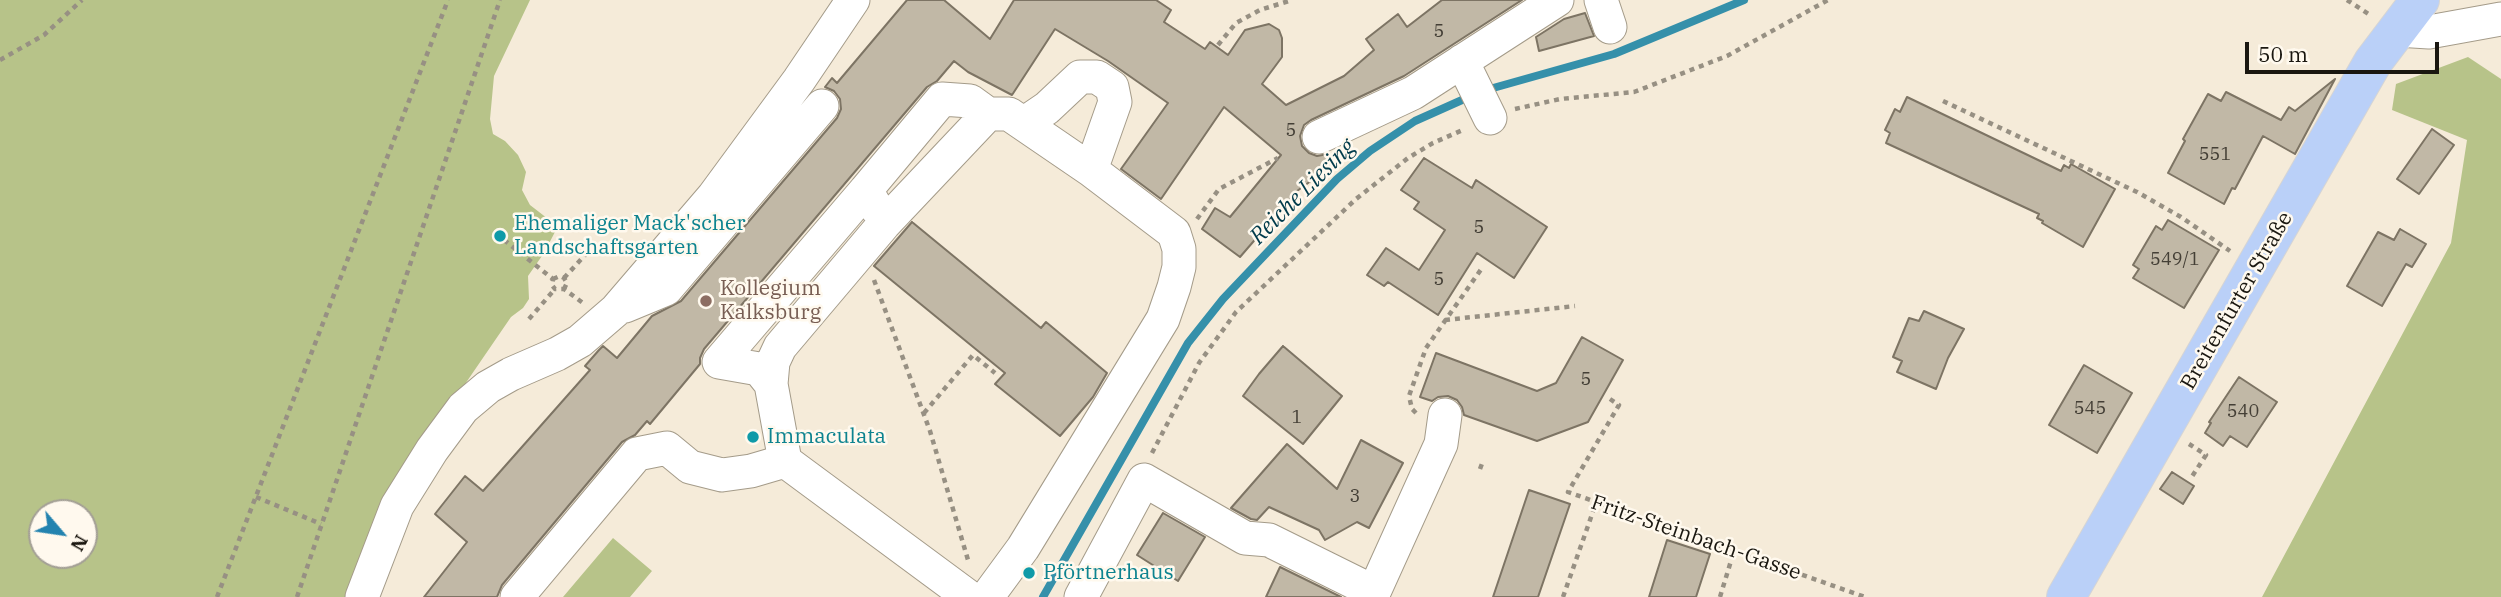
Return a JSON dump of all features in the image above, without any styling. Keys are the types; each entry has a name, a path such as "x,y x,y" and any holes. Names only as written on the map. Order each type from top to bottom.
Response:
{"main road":[{"name":"Breitenfurter Straße","path":"2066,597 2373,62 2410,13"}],"street":[{"path":"362,597 397,506 432,450 463,408 488,387 580,341 601,308 713,197 799,80 853,0"},
{"path":"1319,137 1413,93 1557,0"},
{"path":"2410,13 2429,32 2501,19"},
{"path":"1462,61 1490,118"},
{"path":"1025,123 1047,108 1080,77 1097,77 1112,87 1115,102 1091,170"},
{"path":"771,384 759,369 719,362 942,99 970,101 988,114 1009,114 1025,123 1174,233 1179,249 1174,287 1163,318 1023,548 983,595 785,461 771,384 773,362 780,347 884,224 988,114"},
{"path":"601,308 666,289 822,106"},
{"path":"866,190 884,224"},
{"path":"1081,597 1144,480 1245,538 1269,540 1374,592 1443,429"},
{"path":"517,597 637,454 667,448 690,467 723,475 751,471 785,461"}],"path":[{"path":"0,60 44,35 82,0"},
{"path":"217,597 448,0"},
{"path":"297,597 500,0"},
{"path":"1219,45 1236,23 1260,10 1292,0"},
{"path":"1144,480 1153,450 1199,363 1236,312 1356,199 1408,158 1433,143 1490,118 1539,102 1634,92 1727,56 1828,0"},
{"path":"1943,101 2137,192 2181,217 2234,253"},
{"path":"1174,233 1193,224 1219,189 1278,158"},
{"path":"504,240 553,279"},
{"path":"564,278 586,254"},
{"path":"1443,429 1412,409 1409,397 1426,348 1482,268"},
{"path":"553,279 560,276 564,278 567,282 564,289"},
{"path":"873,277 923,414 972,574 983,595"},
{"path":"553,279 552,285 555,289"},
{"path":"529,319 555,289 564,289 601,308"},
{"path":"1444,320 1575,306"},
{"path":"923,414 973,355 995,373"},
{"name":"Fritz-Steinbach-Gasse","path":"1610,399 1619,405 1567,492 1865,597"},
{"path":"2191,478 2206,455 2193,446"},
{"path":"1480,469 1483,461"},
{"path":"256,497 321,524"},
{"path":"1563,597 1596,503"},
{"path":"1720,597 1734,551"}],"green space":[{"path":"0,0 530,0 494,76 490,119 493,134 505,141 518,155 526,172 522,190 530,205 552,222 556,230 528,276 529,299 523,308 511,317 450,406 352,597 0,597"},
{"path":"2468,57 2501,79 2501,597 2262,597 2451,243 2467,140 2392,110 2396,84"},
{"path":"613,538 652,571 630,597 563,597"}],"building":[{"name":"Kollegium Kalksburg","path":"907,0 944,0 990,39 1014,0 1156,0 1171,10 1164,22 1205,49 1210,42 1228,55 1245,30 1269,24 1279,30 1282,57 1262,84 1286,105 1344,76 1374,50 1366,39 1398,14 1407,27 1442,0 1522,0 1404,76 1304,125 1300,136 1302,146 1317,156 1328,154 1333,165 1297,191 1240,257 1202,229 1215,208 1230,217 1281,155 1224,107 1161,199 1121,169 1168,103 1108,61 1055,29 1012,95 968,72 954,61 937,81 927,87 704,349 700,364 650,424 647,421 635,435 622,442 502,585 497,597 424,597 467,542 435,514 465,476 483,491 590,370 585,366 603,346 617,358 652,316 681,301 837,118 841,109 840,99 834,91 825,87 832,78 837,83"},
{"path":"1585,13 1594,36 1539,51 1536,37 1564,19"},
{"path":"2335,79 2295,154 2263,136 2224,204 2168,173 2208,94 2221,101 2226,92 2281,120 2289,107 2295,111"},
{"path":"1907,97 2061,171 2064,165 2069,168 2071,164 2115,189 2083,247 2042,223 2043,221 2037,218 2039,214 1886,143 1890,133 1885,130 1895,109 1900,112"},
{"path":"2432,129 2454,145 2419,194 2397,179"},
{"path":"1424,158 1472,188 1476,180 1547,227 1514,278 1477,253 1438,315 1388,282 1384,286 1367,275 1386,248 1419,270 1445,230 1414,209 1419,202 1401,190"},
{"path":"2168,220 2219,250 2184,308 2133,278 2139,269 2133,265 2156,226 2162,230"},
{"name":"Kollegium Kalksburg","path":"912,222 1041,328 1046,322 1107,373 1093,397 1060,436 995,384 1005,373 874,266"},
{"path":"2400,229 2426,244 2412,267 2406,264 2382,306 2347,286 2378,232 2394,240"},
{"path":"1924,311 1964,329 1948,358 1936,389 1897,372 1902,361 1893,357 1909,318 1919,321"},
{"path":"1582,337 1623,360 1588,422 1537,441 1464,415 1457,400 1448,396 1432,401 1420,397 1436,353 1537,391 1556,383"},
{"path":"1283,346 1342,396 1303,444 1243,396"},
{"path":"2084,365 2132,393 2097,453 2049,425"},
{"path":"2239,377 2277,402 2247,447 2230,436 2223,446 2205,433 2211,423 2209,422"},
{"path":"1361,440 1403,463 1369,528 1357,522 1325,540 1319,530 1269,507 1257,520 1231,508 1287,444 1337,489"},
{"path":"2172,472 2194,486 2183,504 2160,489"},
{"path":"1529,490 1570,504 1538,597 1493,597"},
{"path":"1163,513 1205,537 1178,581 1137,555"},
{"path":"1667,540 1710,554 1696,597 1649,597"},
{"path":"1280,567 1341,597 1266,597"}],"waterway":[{"name":"Reiche Liesing","path":"1486,90 1614,54 1744,0"},
{"name":"Reiche Liesing","path":"1043,597 1188,343 1223,299 1337,179 1370,151 1415,121 1471,96"}],"place":[{"name":"Ehemaliger Mack'scher Landschaftsgarten","path":"500,236"},
{"name":"Kollegium Kalksburg","path":"706,301"},
{"name":"Immaculata","path":"753,437"},
{"name":"Pförtnerhaus","path":"1029,573"}]}
